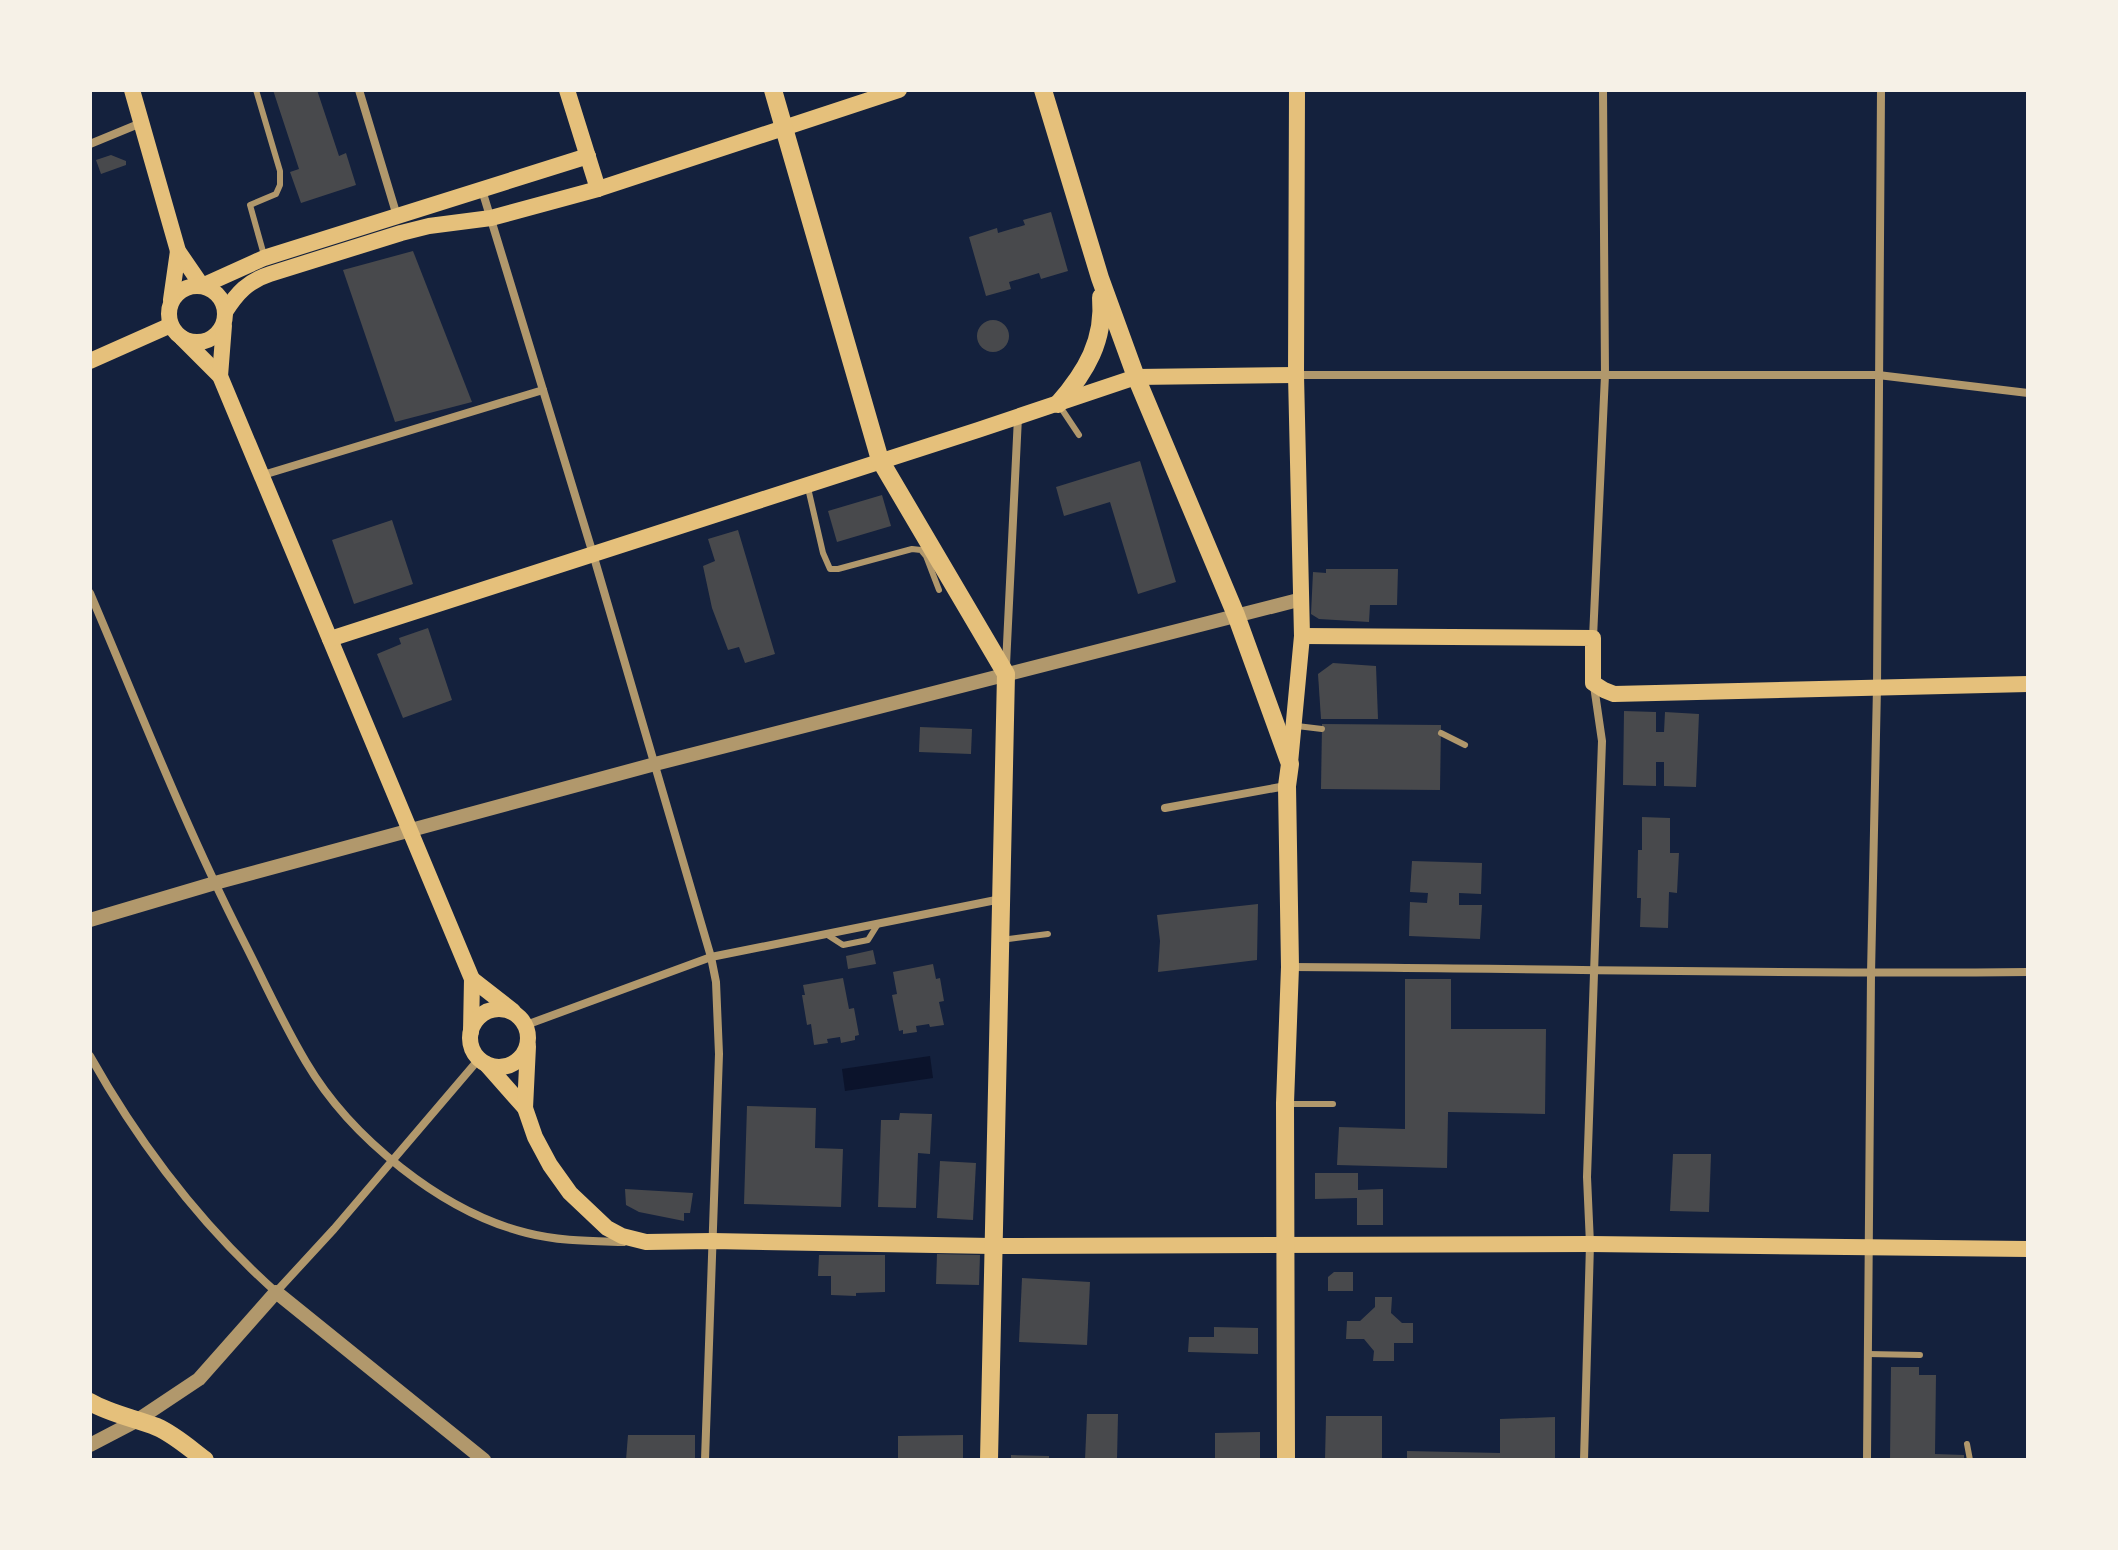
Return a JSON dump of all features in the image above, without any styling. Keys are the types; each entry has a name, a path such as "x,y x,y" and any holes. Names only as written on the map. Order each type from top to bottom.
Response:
{"main road":[{"path":"132,90 178,251 202,286"},
{"path":"567,90 598,189"},
{"path":"773,90 880,460 1006,674 989,1460"},
{"path":"182,338 199,343 208,340 221,329 242,289 254,279 401,233 491,218 598,189 899,90"},
{"path":"1043,90 1100,278 1136,377 1236,615 1290,764"},
{"path":"1286,1460 1285,1103 1290,967 1287,786 1302,636 1296,375 1297,90"},
{"path":"202,286 264,258 588,156"},
{"path":"178,251 168,316 171,325 220,376 263,475 472,979 473,1051 525,1108"},
{"path":"1058,404 1087,366 1098,341 1102,316 1100,278"},
{"path":"171,302 187,287 209,288 220,297 225,317 220,376"},
{"path":"90,361 171,325"},
{"path":"330,639 1136,377 1296,375"},
{"path":"1302,636 1593,638 1593,683 1614,694 2028,684"},
{"path":"472,979 523,1021 528,1042 525,1108 535,1137 550,1165 570,1193 607,1228 622,1236 646,1242 992,1246 1590,1244 2028,1249"},
{"path":"471,1032 474,1024 487,1011 505,1009 523,1021"},
{"path":"482,1062 504,1067 513,1064 521,1059 528,1042"},
{"path":"90,1402 113,1414 149,1424 170,1434 205,1460"}],"street":[{"path":"359,90 397,216"},
{"path":"1593,638 1605,375 1603,90"},
{"path":"1867,1460 1881,90"},
{"path":"90,144 141,123"},
{"path":"482,189 655,764 716,982 719,1054 705,1460"},
{"path":"1296,375 1878,375 2028,393"},
{"path":"263,475 543,390"},
{"path":"1006,674 1018,417"},
{"path":"90,593 215,883 306,1062 335,1105 392,1160 435,1193 500,1225 566,1240 646,1242"},
{"path":"90,920 655,764 1302,599"},
{"path":"1584,1460 1590,1244 1587,1177 1602,741 1593,683"},
{"path":"1165,808 1287,786"},
{"path":"523,1021 711,957 1002,899"},
{"path":"1290,967 1871,974 2028,972"},
{"path":"90,1056 142,1140 206,1223 276,1292 484,1460"},
{"path":"90,1445 136,1421 199,1379 482,1062"}],"lane":[{"path":"256,90 280,171 276,194 250,205 264,258"},
{"path":"1058,404 1079,435"},
{"path":"807,484 823,553 830,569 912,549 921,550 939,590"},
{"path":"1293,726 1322,729"},
{"path":"1441,733 1465,745"},
{"path":"826,934 843,945 868,940 878,924"},
{"path":"1001,940 1048,934"},
{"path":"1285,1103 1333,1104"},
{"path":"1868,1354 1920,1355"},
{"path":"1967,1444 1970,1460"}],"water":[{"path":"930,1056 933,1078 845,1091 842,1069"}],"building":[{"path":"273,90 317,90 339,156 346,153 356,185 301,203 290,172 299,169"},
{"path":"111,155 126,161 126,165 101,174 96,160"},
{"path":"1051,212 1068,271 1041,279 1039,273 1009,282 1011,289 986,296 969,237 997,228 998,233 1025,225 1023,220"},
{"path":"413,251 472,402 395,422 343,270"},
{"path":"993,320 1004,325 1009,336 1004,347 993,352 982,347 977,336 982,325"},
{"path":"1140,461 1176,582 1138,594 1110,502 1064,516 1056,487"},
{"path":"882,495 891,526 837,542 828,511"},
{"path":"392,520 413,584 354,604 332,540"},
{"path":"738,530 775,654 745,663 739,647 728,650 712,608 703,566 715,561 708,539"},
{"path":"1326,569 1398,569 1397,605 1370,605 1369,622 1319,619 1311,614 1313,572 1326,573"},
{"path":"428,628 452,700 403,718 377,654 401,644 399,638"},
{"path":"1333,663 1376,666 1378,719 1321,719 1318,674"},
{"path":"1624,711 1656,712 1656,732 1664,732 1665,712 1699,714 1696,787 1664,786 1664,762 1656,762 1656,786 1623,785"},
{"path":"1322,724 1441,725 1440,790 1321,789"},
{"path":"920,727 972,729 971,754 919,752"},
{"path":"1642,817 1670,818 1670,853 1679,853 1677,893 1669,892 1668,928 1640,927 1641,898 1637,898"},
{"path":"1412,861 1482,863 1481,894 1459,893 1459,905 1482,905 1480,939 1409,936 1410,902 1427,903 1428,893 1410,892"},
{"path":"1258,904 1257,960 1158,972 1160,941 1157,915"},
{"path":"873,950 876,964 848,969 846,956"},
{"path":"933,964 936,979 940,978 944,1001 939,1002 944,1025 916,1026 917,1032 903,1034 903,1030 899,1031 892,995 897,994 893,972"},
{"path":"843,978 849,1009 854,1008 859,1035 855,1036 855,1040 841,1043 840,1037 814,1045 811,1024 807,1025 803,985"},
{"path":"1405,979 1451,979 1451,1029 1546,1029 1545,1114 1448,1112 1447,1168 1337,1165 1339,1127 1405,1129"},
{"path":"747,1106 816,1108 815,1148 843,1149 841,1207 744,1204"},
{"path":"900,1113 932,1114 930,1154 918,1153 916,1208 878,1207 881,1120 899,1120"},
{"path":"1673,1154 1711,1154 1709,1212 1670,1211"},
{"path":"940,1161 976,1163 973,1220 937,1218"},
{"path":"1315,1173 1358,1173 1358,1190 1383,1189 1383,1225 1357,1225 1357,1198 1315,1199"},
{"path":"625,1189 693,1193 690,1213 684,1213 684,1221 639,1212 626,1205"},
{"path":"937,1254 980,1255 979,1285 936,1284"},
{"path":"819,1255 885,1255 885,1292 831,1295 831,1276 818,1276"},
{"path":"1334,1272 1353,1272 1353,1291 1328,1291 1328,1277"},
{"path":"1022,1278 1090,1282 1087,1345 1019,1342"},
{"path":"1375,1297 1392,1297 1391,1313 1402,1323 1413,1323 1413,1343 1394,1343 1394,1361 1373,1361 1374,1351 1364,1339 1346,1339 1347,1321 1360,1321 1375,1307"},
{"path":"1214,1327 1258,1328 1258,1354 1188,1352 1189,1337 1214,1337"},
{"path":"1891,1367 1919,1367 1919,1375 1936,1375 1935,1454 1964,1455 1964,1460 1890,1460"},
{"path":"1087,1414 1118,1414 1117,1460 1085,1460"},
{"path":"1326,1416 1382,1416 1382,1460 1325,1460"},
{"path":"1555,1417 1555,1460 1407,1460 1407,1451 1500,1453 1500,1419"},
{"path":"1260,1432 1260,1460 1215,1460 1215,1433"},
{"path":"628,1435 695,1435 695,1460 626,1460"},
{"path":"963,1435 963,1460 898,1460 898,1436"},
{"path":"1011,1455 1049,1456 1049,1460 1011,1460"}]}
